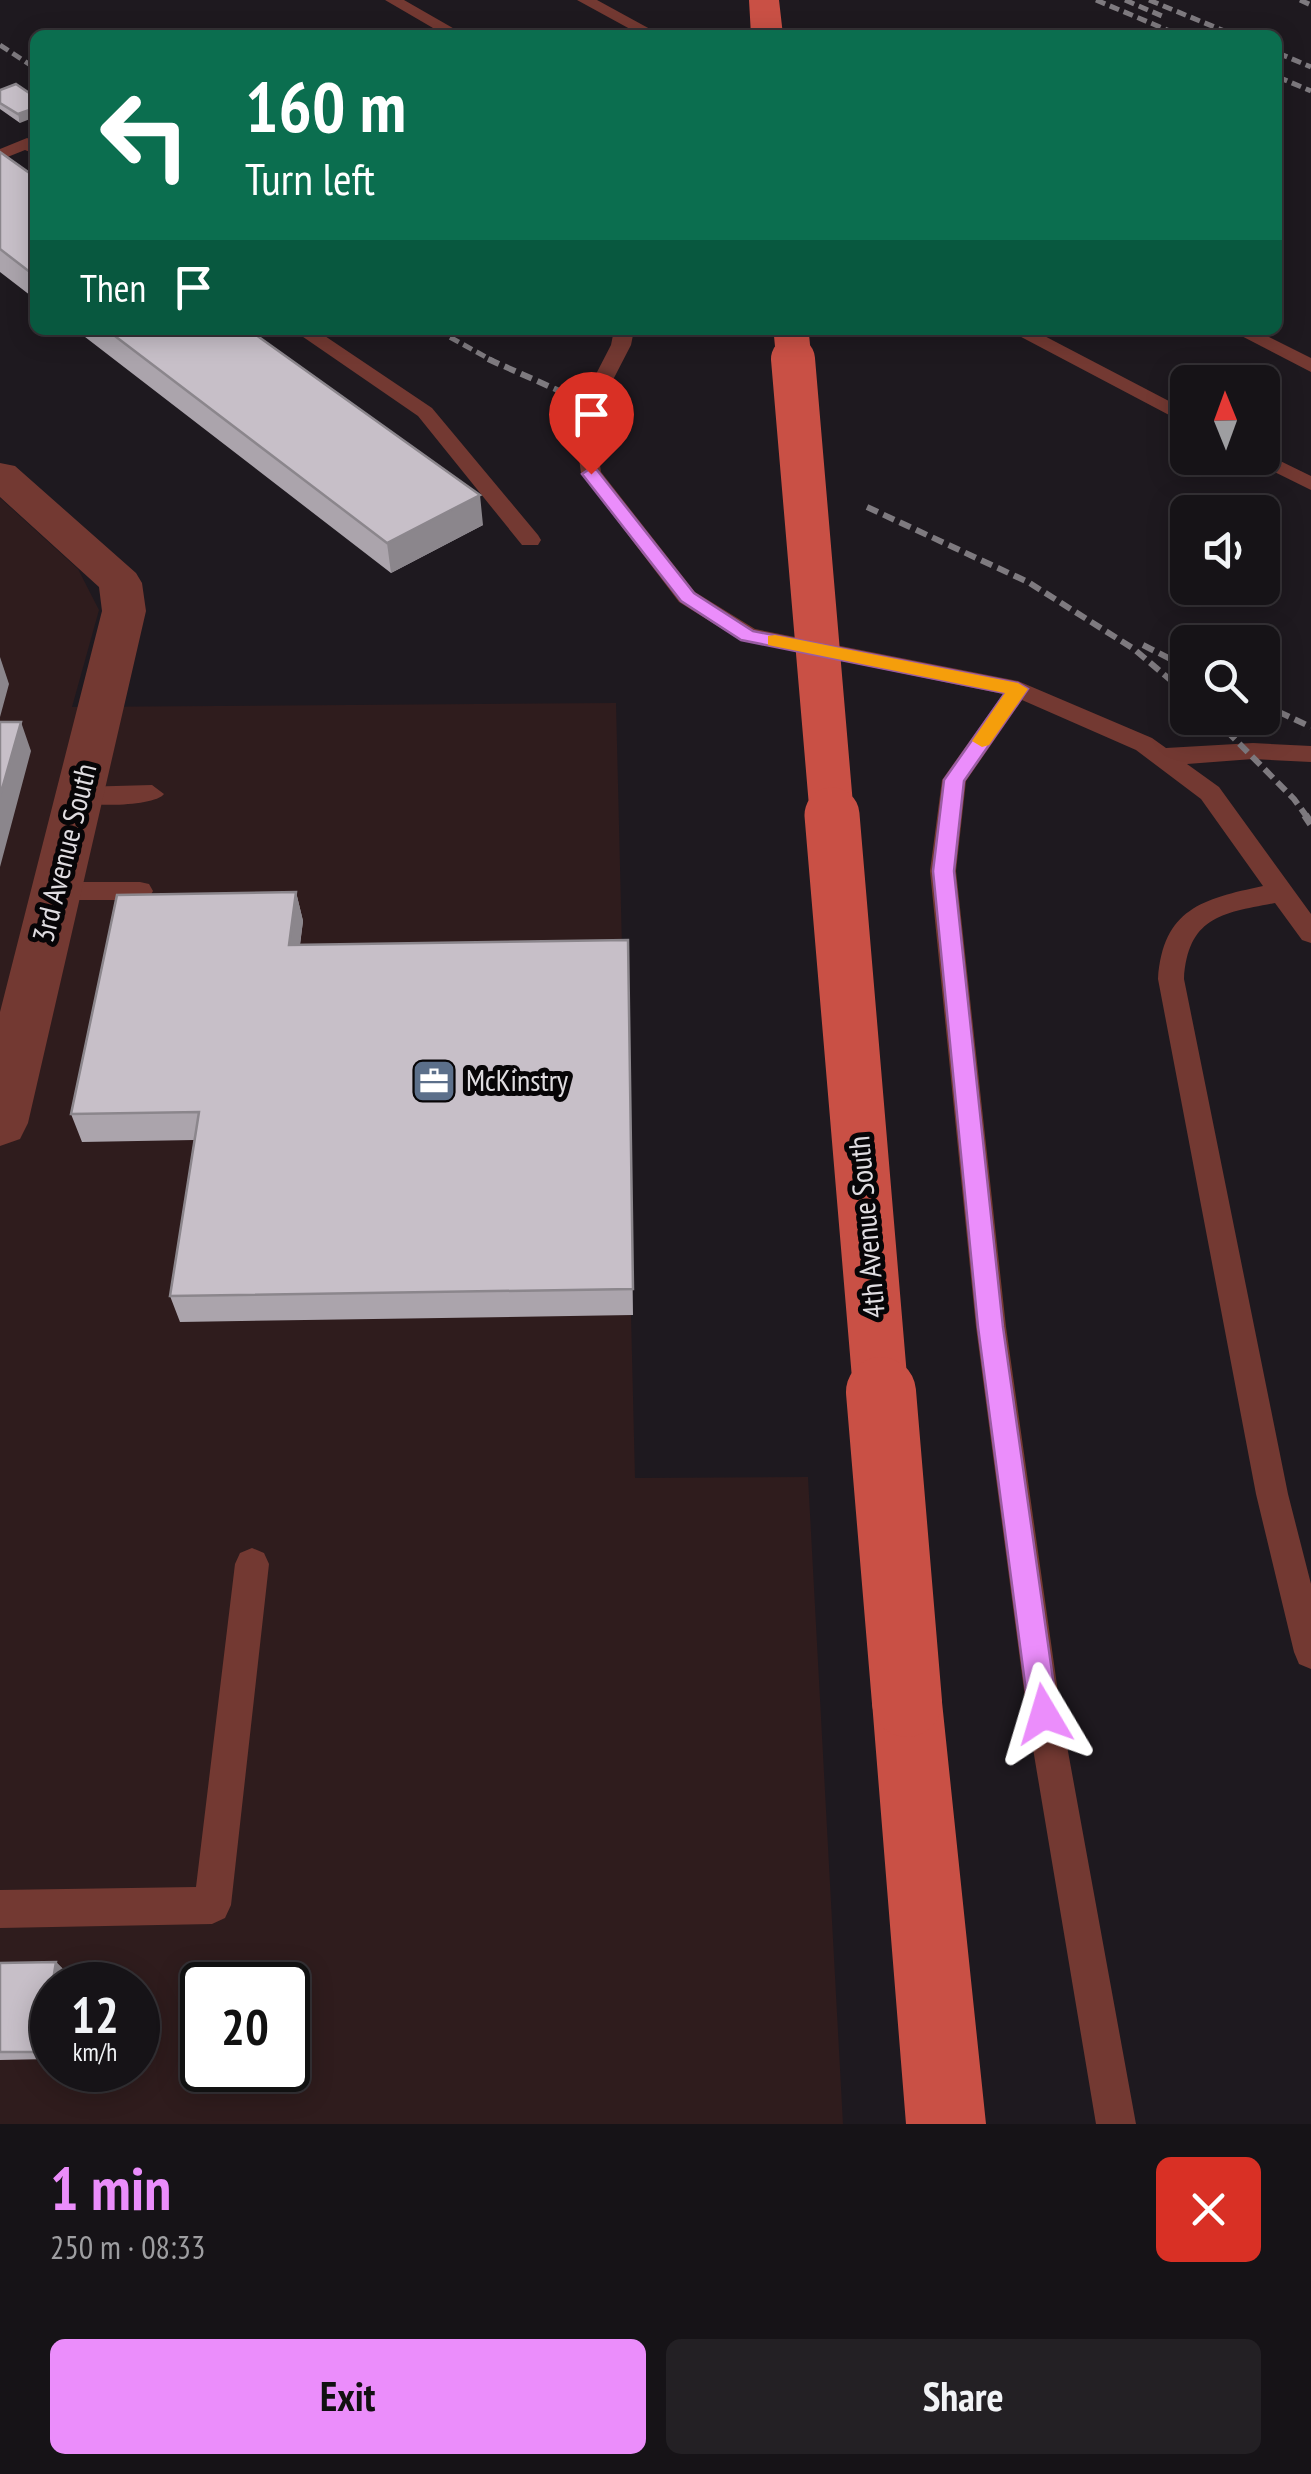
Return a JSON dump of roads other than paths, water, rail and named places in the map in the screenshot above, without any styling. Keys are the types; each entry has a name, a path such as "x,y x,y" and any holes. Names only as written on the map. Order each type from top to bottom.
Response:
{"main road":[{"path":"764,0 766,30"},
{"name":"4th Avenue South","path":"792,335 946,2124"}],"street":[{"name":"3rd Avenue South","path":"0,475 120,583 124,611 0,1122"}],"lane":[{"path":"393,0 448,30"},
{"path":"585,0 643,30"},
{"path":"0,154 26,143 30,145"},
{"path":"311,335 425,412 530,540"},
{"path":"623,335 590,405 587,444 591,474 688,597 748,636 1018,689 1144,744 1210,793 1311,933"},
{"path":"1028,335 1170,410"},
{"path":"1250,335 1311,366"},
{"path":"1280,468 1311,484"},
{"path":"1018,689 954,780 944,871 991,1327 1044,1714 1116,2124"},
{"path":"1162,757 1253,750 1305,756"},
{"path":"79,796 152,794"},
{"path":"56,892 140,891"},
{"path":"1281,892 1225,904 1198,915 1179,932 1170,954 1171,979 1272,1494 1311,1652"},
{"path":"0,1909 212,1905 252,1564"}],"railway":[{"path":"1096,0 1167,30"},
{"path":"1125,0 1162,16"},
{"path":"1149,0 1222,30"},
{"path":"1300,0 1311,5"},
{"path":"0,45 30,65"},
{"path":"1282,55 1311,67"},
{"path":"1282,79 1311,91"},
{"path":"446,335 493,361"},
{"path":"488,359 629,422"},
{"path":"867,507 1028,582 1134,649 1170,680"},
{"path":"1143,645 1170,659"},
{"path":"1280,712 1311,727"},
{"path":"1231,735 1307,817"},
{"path":"1305,815 1311,824"}],"place":[{"name":"McKinstry","path":"434,1081"}]}
